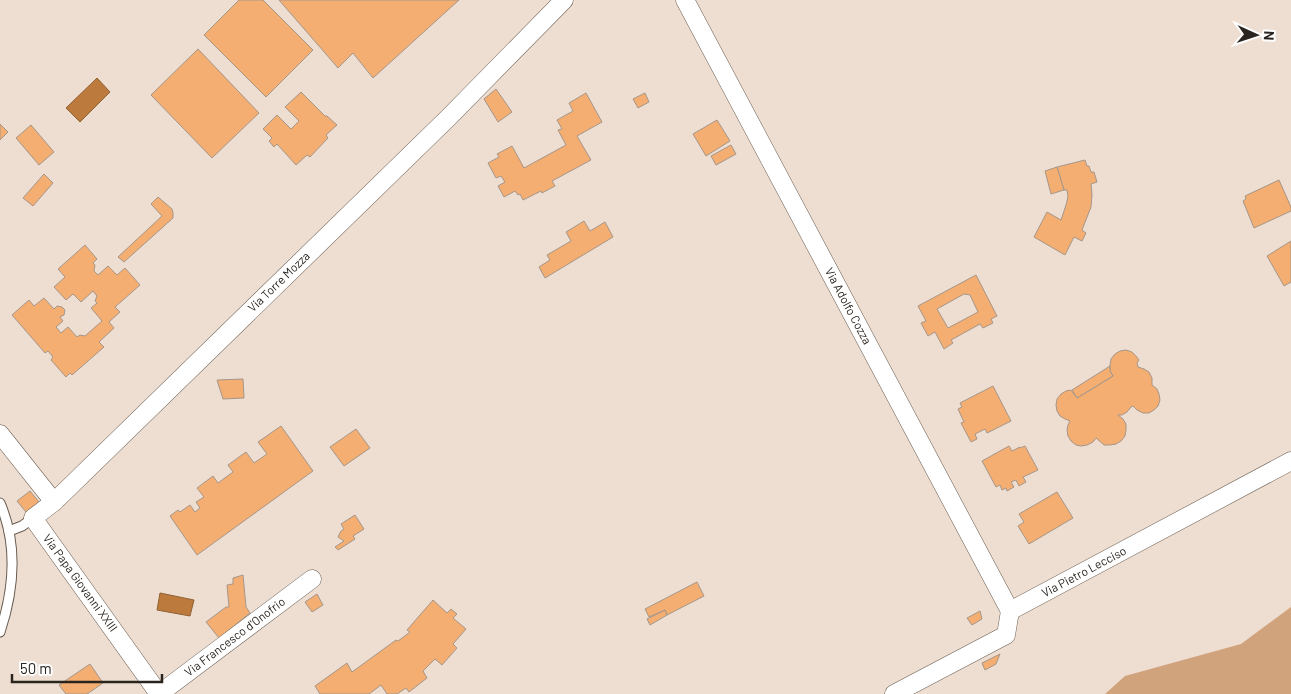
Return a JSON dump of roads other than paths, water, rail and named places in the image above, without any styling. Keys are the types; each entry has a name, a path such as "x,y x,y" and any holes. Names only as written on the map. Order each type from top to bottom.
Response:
{"street":[{"name":"Via Torre Mozza","path":"54,502 449,117 564,0"},
{"name":"Via Adolfo Cozza","path":"685,0 1010,611"},
{"path":"0,434 54,502 33,518"},
{"name":"Via Pietro Lecciso","path":"1010,611 1291,461"},
{"name":"Via Papa Giovanni XXIII","path":"33,518 166,692"},
{"name":"Via Francesco d'Onofrio","path":"166,692 312,579"},
{"path":"894,694 1006,635 1010,611"}],"lane":[{"path":"0,503 9,531 12,552 12,582 7,611 0,632"},
{"path":"9,531 22,526 33,518"}]}
